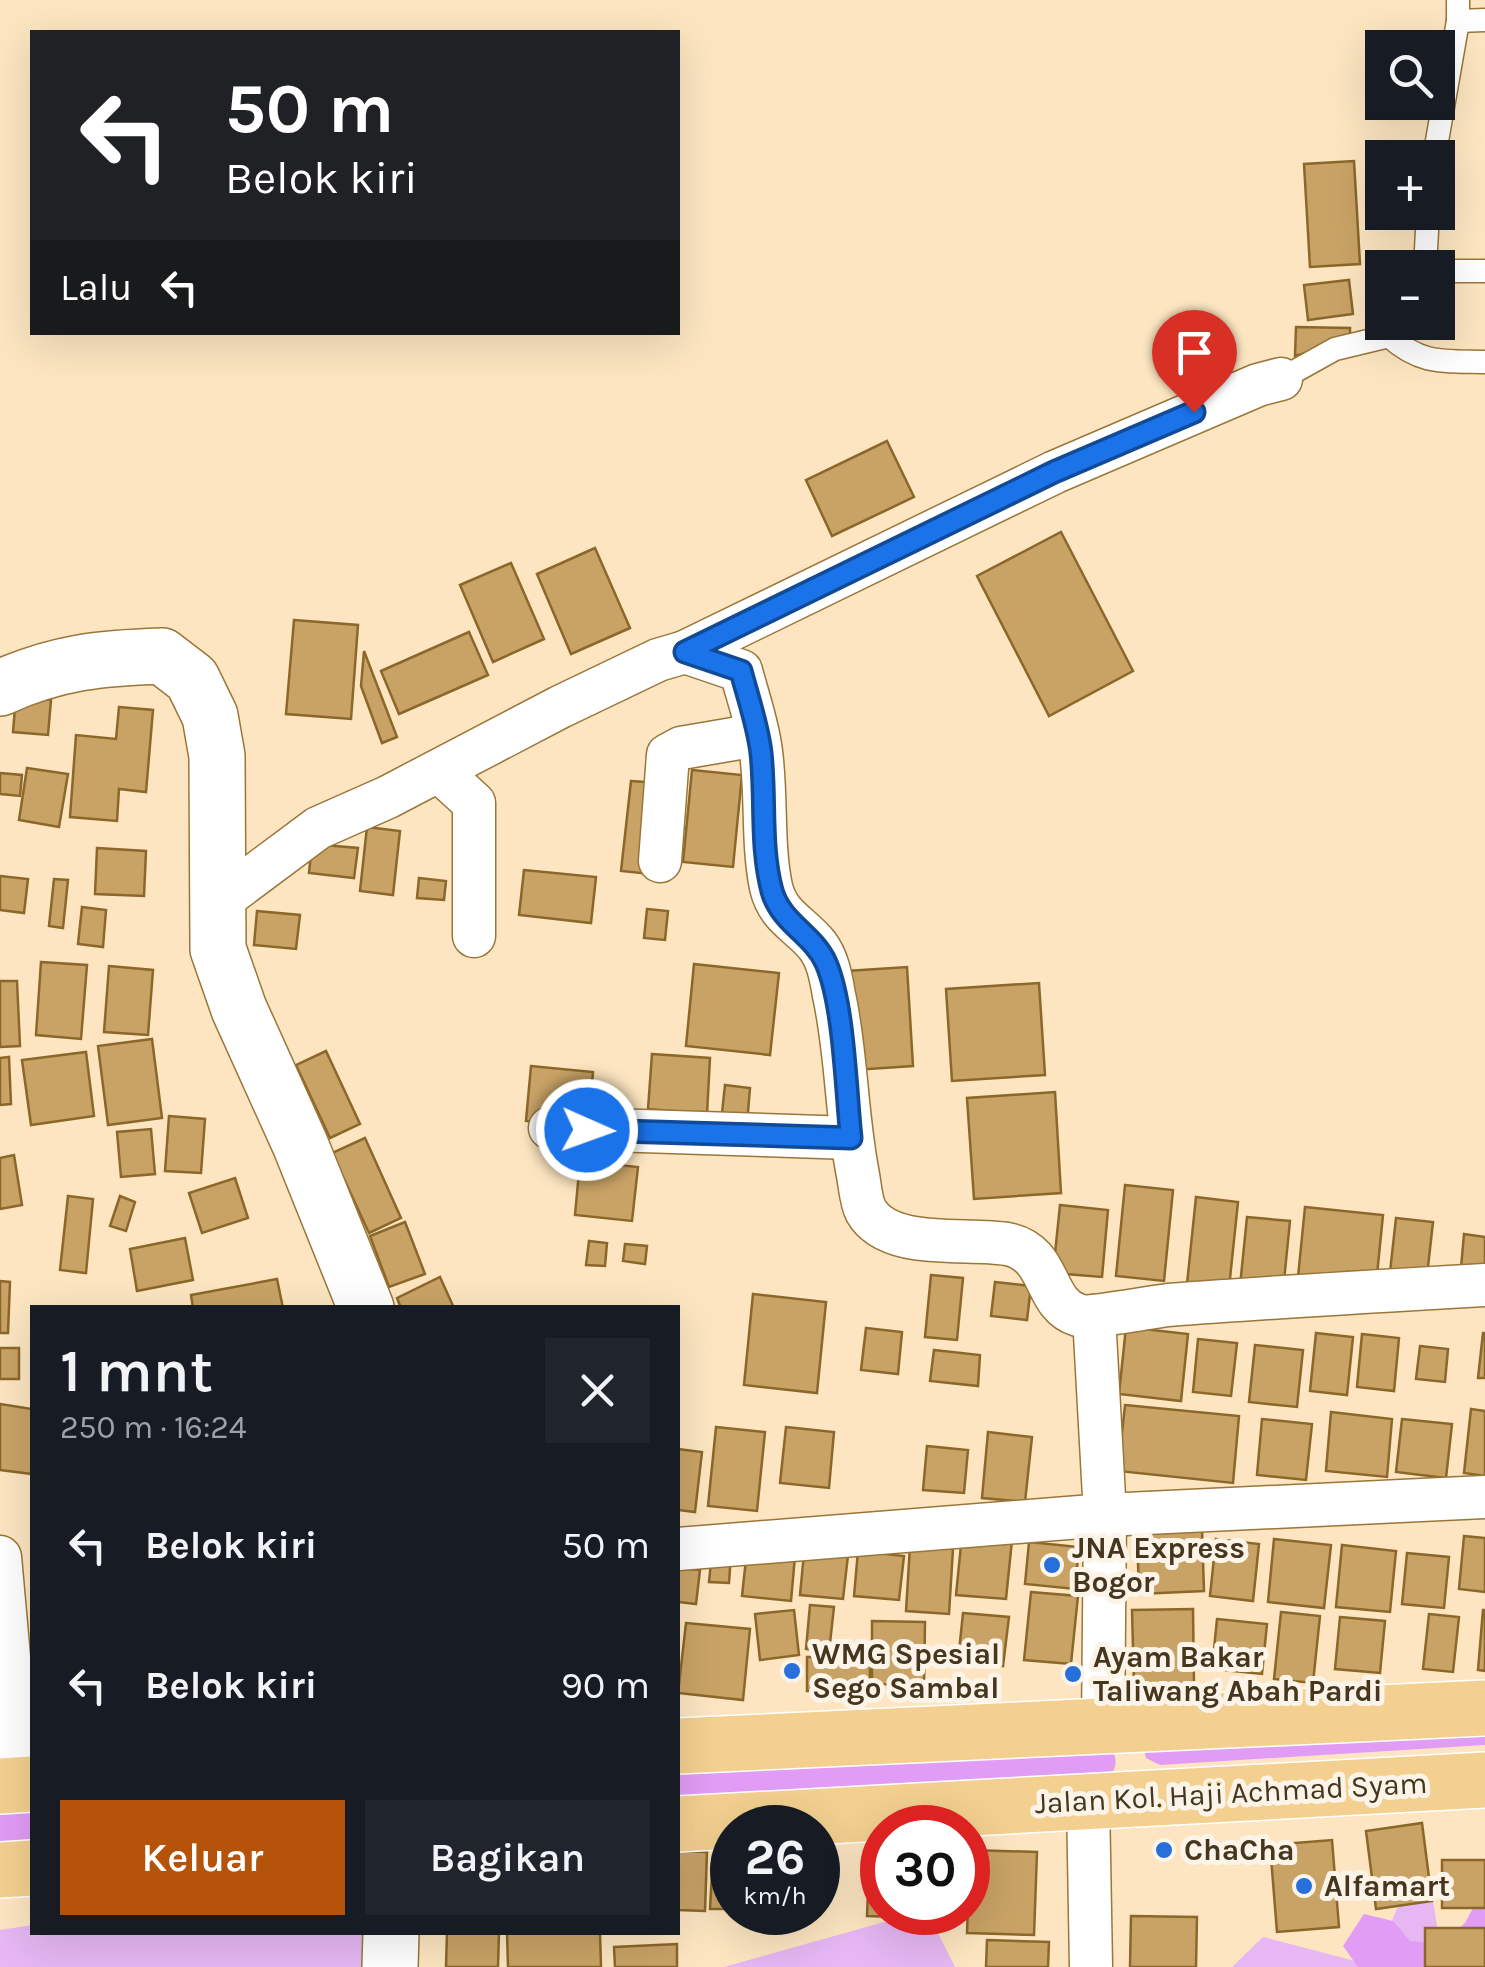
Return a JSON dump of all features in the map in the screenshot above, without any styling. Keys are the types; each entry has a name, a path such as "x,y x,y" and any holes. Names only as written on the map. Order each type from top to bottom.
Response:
{"main road":[{"path":"680,1746 1485,1708"},
{"name":"Jalan Kol. Haji Achmad Syam","path":"680,1824 1485,1780"},
{"path":"0,1870 30,1868"}],"street":[{"path":"216,904 318,828 439,771 560,707 658,660 685,652 1054,472 1258,385 1280,380"},
{"path":"685,652 741,671 761,752 762,813 772,890 780,911 816,945 828,966 841,1039 851,1138 865,1210 882,1230 918,1240 977,1239 1015,1246 1044,1268 1052,1292 1078,1315 1485,1284"},
{"path":"0,688 34,672 118,657 162,656 192,680 210,716 218,756 218,949 239,1009 300,1144 365,1305"},
{"path":"660,861 668,755 681,748 757,735"},
{"path":"439,771 474,803 474,936"},
{"path":"550,1128 851,1138"},
{"path":"1094,1316 1105,1516 1104,1728"},
{"path":"680,1549 1105,1516 1485,1498"},
{"path":"0,1558 16,1785"},
{"path":"1088,1800 1091,1967"},
{"path":"390,1967 391,1935"}],"lane":[{"path":"1437,140 1458,10 1485,20"},
{"path":"1455,271 1485,271"},
{"path":"1280,380 1335,349 1365,339"},
{"path":"1400,340 1406,350 1422,359 1485,362"}],"shaded area":[{"path":"1485,1718 1485,1745 1160,1765 1146,1758 1143,1747"},
{"path":"1109,1745 1116,1761 1108,1777 680,1805 680,1772"},
{"path":"30,1802 30,1850 0,1852 0,1804"},
{"path":"1485,1886 1485,1967 1358,1967 1343,1946 1364,1914 1393,1921 1410,1941 1441,1944 1465,1923"},
{"path":"1433,1901 1438,1932 1416,1967 1232,1967 1263,1937 1355,1961 1360,1920 1392,1921 1399,1903"},
{"path":"30,1925 30,1935 370,1935 374,1967 0,1967 0,1930"},
{"path":"860,1929 860,1935 939,1935 955,1967 724,1967 840,1935"}],"building":[{"path":"1354,161 1360,264 1310,267 1304,164"},
{"path":"1349,280 1353,314 1308,320 1304,285"},
{"path":"1296,327 1350,328 1350,341 1295,356"},
{"path":"887,441 914,497 832,536 806,480"},
{"path":"1061,532 1133,671 1049,716 977,576"},
{"path":"595,548 630,628 571,654 537,574"},
{"path":"511,563 544,639 493,662 460,585"},
{"path":"294,620 358,625 351,719 286,714"},
{"path":"469,632 488,675 399,714 381,671"},
{"path":"364,651 397,737 382,743 361,686"},
{"path":"16,696 51,700 48,735 13,732"},
{"path":"119,707 153,710 146,792 119,789 117,821 70,817 76,735 116,739"},
{"path":"27,768 68,774 59,827 19,820"},
{"path":"692,770 742,775 733,867 683,862"},
{"path":"0,773 22,775 20,796 0,794"},
{"path":"631,781 659,783 650,874 621,871"},
{"path":"367,827 400,831 393,895 360,891"},
{"path":"312,844 358,848 354,878 309,873"},
{"path":"97,848 146,851 144,896 95,894"},
{"path":"524,870 596,877 591,923 519,915"},
{"path":"0,876 28,879 24,913 0,910"},
{"path":"419,878 446,881 444,900 417,898"},
{"path":"54,879 68,880 63,928 49,926"},
{"path":"82,907 106,910 103,947 78,944"},
{"path":"647,909 668,911 665,940 644,938"},
{"path":"257,911 300,915 296,949 254,945"},
{"path":"41,962 87,965 81,1039 36,1035"},
{"path":"694,964 779,973 770,1055 686,1046"},
{"path":"109,966 153,970 148,1035 104,1032"},
{"path":"907,967 913,1066 854,1070 847,971"},
{"path":"0,981 17,981 20,1046 0,1047"},
{"path":"1039,983 1045,1075 952,1081 946,989"},
{"path":"152,1039 162,1118 108,1125 98,1046"},
{"path":"326,1051 360,1124 330,1138 296,1065"},
{"path":"86,1052 94,1116 31,1125 22,1060"},
{"path":"652,1054 710,1058 707,1114 648,1109"},
{"path":"9,1057 11,1104 0,1105 0,1058"},
{"path":"531,1066 593,1072 588,1128 526,1121"},
{"path":"725,1085 750,1088 747,1124 721,1122"},
{"path":"1055,1092 1061,1193 974,1199 967,1098"},
{"path":"169,1116 205,1119 201,1173 165,1171"},
{"path":"151,1129 155,1174 121,1177 117,1132"},
{"path":"365,1138 401,1218 369,1233 332,1153"},
{"path":"14,1155 22,1205 0,1209 0,1158"},
{"path":"580,1161 638,1167 632,1221 575,1215"},
{"path":"235,1178 248,1218 202,1233 189,1193"},
{"path":"1125,1185 1173,1190 1164,1281 1116,1276"},
{"path":"68,1196 93,1199 86,1273 60,1270"},
{"path":"120,1196 135,1202 126,1231 110,1226"},
{"path":"1196,1197 1238,1202 1229,1288 1187,1284"},
{"path":"1060,1205 1108,1210 1102,1277 1053,1273"},
{"path":"1305,1207 1383,1215 1376,1285 1298,1277"},
{"path":"1247,1217 1290,1221 1283,1291 1240,1286"},
{"path":"1396,1218 1433,1222 1426,1285 1389,1281"},
{"path":"405,1222 425,1274 389,1287 370,1236"},
{"path":"1464,1234 1485,1237 1485,1270 1461,1268"},
{"path":"185,1238 193,1280 137,1291 130,1249"},
{"path":"589,1241 607,1243 605,1266 586,1265"},
{"path":"625,1244 647,1246 645,1264 623,1261"},
{"path":"931,1275 963,1278 957,1340 925,1337"},
{"path":"440,1277 453,1305 400,1305 397,1298"},
{"path":"277,1279 282,1305 193,1305 191,1295"},
{"path":"0,1281 10,1282 8,1333 0,1333"},
{"path":"995,1282 1031,1286 1027,1320 991,1316"},
{"path":"753,1294 826,1302 817,1393 744,1385"},
{"path":"1126,1327 1188,1334 1181,1401 1119,1394"},
{"path":"866,1328 902,1332 898,1374 861,1370"},
{"path":"1316,1333 1353,1337 1347,1395 1310,1391"},
{"path":"1483,1333 1485,1378 1478,1378"},
{"path":"1362,1334 1399,1338 1394,1391 1357,1387"},
{"path":"1198,1339 1237,1343 1231,1396 1193,1392"},
{"path":"1255,1345 1303,1350 1297,1407 1249,1402"},
{"path":"1420,1346 1448,1349 1445,1382 1416,1379"},
{"path":"0,1348 19,1348 19,1379 0,1379"},
{"path":"934,1350 980,1355 978,1386 930,1381"},
{"path":"0,1404 30,1409 30,1474 0,1470"},
{"path":"1125,1405 1239,1416 1233,1483 1118,1471"},
{"path":"1471,1409 1485,1411 1485,1476 1464,1473"},
{"path":"1331,1412 1392,1419 1387,1477 1326,1471"},
{"path":"1262,1419 1312,1424 1306,1480 1257,1475"},
{"path":"1402,1419 1452,1424 1446,1478 1396,1472"},
{"path":"716,1427 765,1432 757,1511 708,1506"},
{"path":"786,1427 834,1432 829,1488 780,1483"},
{"path":"988,1432 1032,1437 1025,1502 982,1498"},
{"path":"927,1446 968,1450 964,1493 923,1490"},
{"path":"680,1449 702,1452 695,1512 680,1510"},
{"path":"1202,1528 1204,1591 1139,1594 1137,1531"},
{"path":"962,1535 1012,1540 1006,1599 956,1595"},
{"path":"1464,1536 1485,1538 1485,1592 1459,1589"},
{"path":"1216,1539 1259,1544 1253,1601 1210,1596"},
{"path":"1274,1539 1331,1545 1324,1608 1268,1602"},
{"name":"JNA Express Bogor","path":"1029,1542 1079,1547 1075,1589 1025,1584"},
{"path":"805,1543 849,1547 843,1599 800,1595"},
{"path":"1342,1545 1396,1551 1390,1612 1336,1607"},
{"path":"910,1546 953,1549 949,1614 906,1611"},
{"path":"747,1550 795,1556 791,1601 742,1596"},
{"path":"858,1551 904,1556 899,1600 854,1596"},
{"path":"712,1552 731,1554 729,1583 709,1582"},
{"path":"1407,1553 1449,1557 1444,1608 1402,1604"},
{"path":"680,1568 700,1570 696,1604 680,1602"},
{"path":"1031,1592 1078,1596 1071,1664 1024,1660"},
{"path":"810,1605 834,1607 829,1652 806,1649"},
{"path":"1193,1609 1194,1685 1134,1686 1132,1610"},
{"path":"794,1610 799,1655 760,1660 755,1614"},
{"path":"1485,1610 1485,1671 1478,1670"},
{"path":"1281,1612 1320,1616 1313,1683 1274,1679"},
{"path":"963,1613 1009,1617 1003,1666 958,1661"},
{"path":"1429,1614 1459,1617 1453,1672 1423,1669"},
{"path":"1340,1617 1385,1621 1380,1673 1335,1669"},
{"path":"1217,1619 1267,1624 1262,1674 1212,1669"},
{"path":"872,1621 925,1622 924,1685 872,1684"},
{"path":"686,1623 750,1629 743,1700 680,1693"},
{"path":"807,1657 870,1657 870,1691 807,1691"},
{"path":"1422,1823 1432,1901 1376,1909 1366,1831"},
{"name":"Alfamart","path":"1332,1840 1339,1927 1277,1932 1270,1845"},
{"path":"680,1851 707,1852 705,1911 680,1910"},
{"path":"990,1851 1037,1852 1034,1935 990,1934"},
{"path":"1442,1860 1485,1860 1485,1908 1442,1908"},
{"path":"1131,1916 1197,1917 1196,1967 1130,1967"},
{"path":"1425,1928 1485,1928 1485,1967 1425,1967"},
{"path":"447,1935 499,1935 498,1967 446,1967"},
{"path":"507,1935 600,1935 601,1967 508,1967"},
{"path":"987,1940 1049,1942 1048,1967 986,1967"},
{"path":"677,1944 677,1967 615,1967 614,1947"}],"place":[{"name":"JNA Express Bogor","path":"1052,1565"},
{"name":"WMG Spesial Sego Sambal","path":"792,1671"},
{"name":"Ayam Bakar Taliwang Abah Pardi","path":"1073,1674"},
{"name":"ChaCha","path":"1164,1850"},
{"name":"Alfamart","path":"1304,1886"}],"route":[{"path":"587,1130 851,1138 828,966 816,945 780,911 772,890 762,813 761,752 741,671 685,652 1054,472 1194,412"}]}
